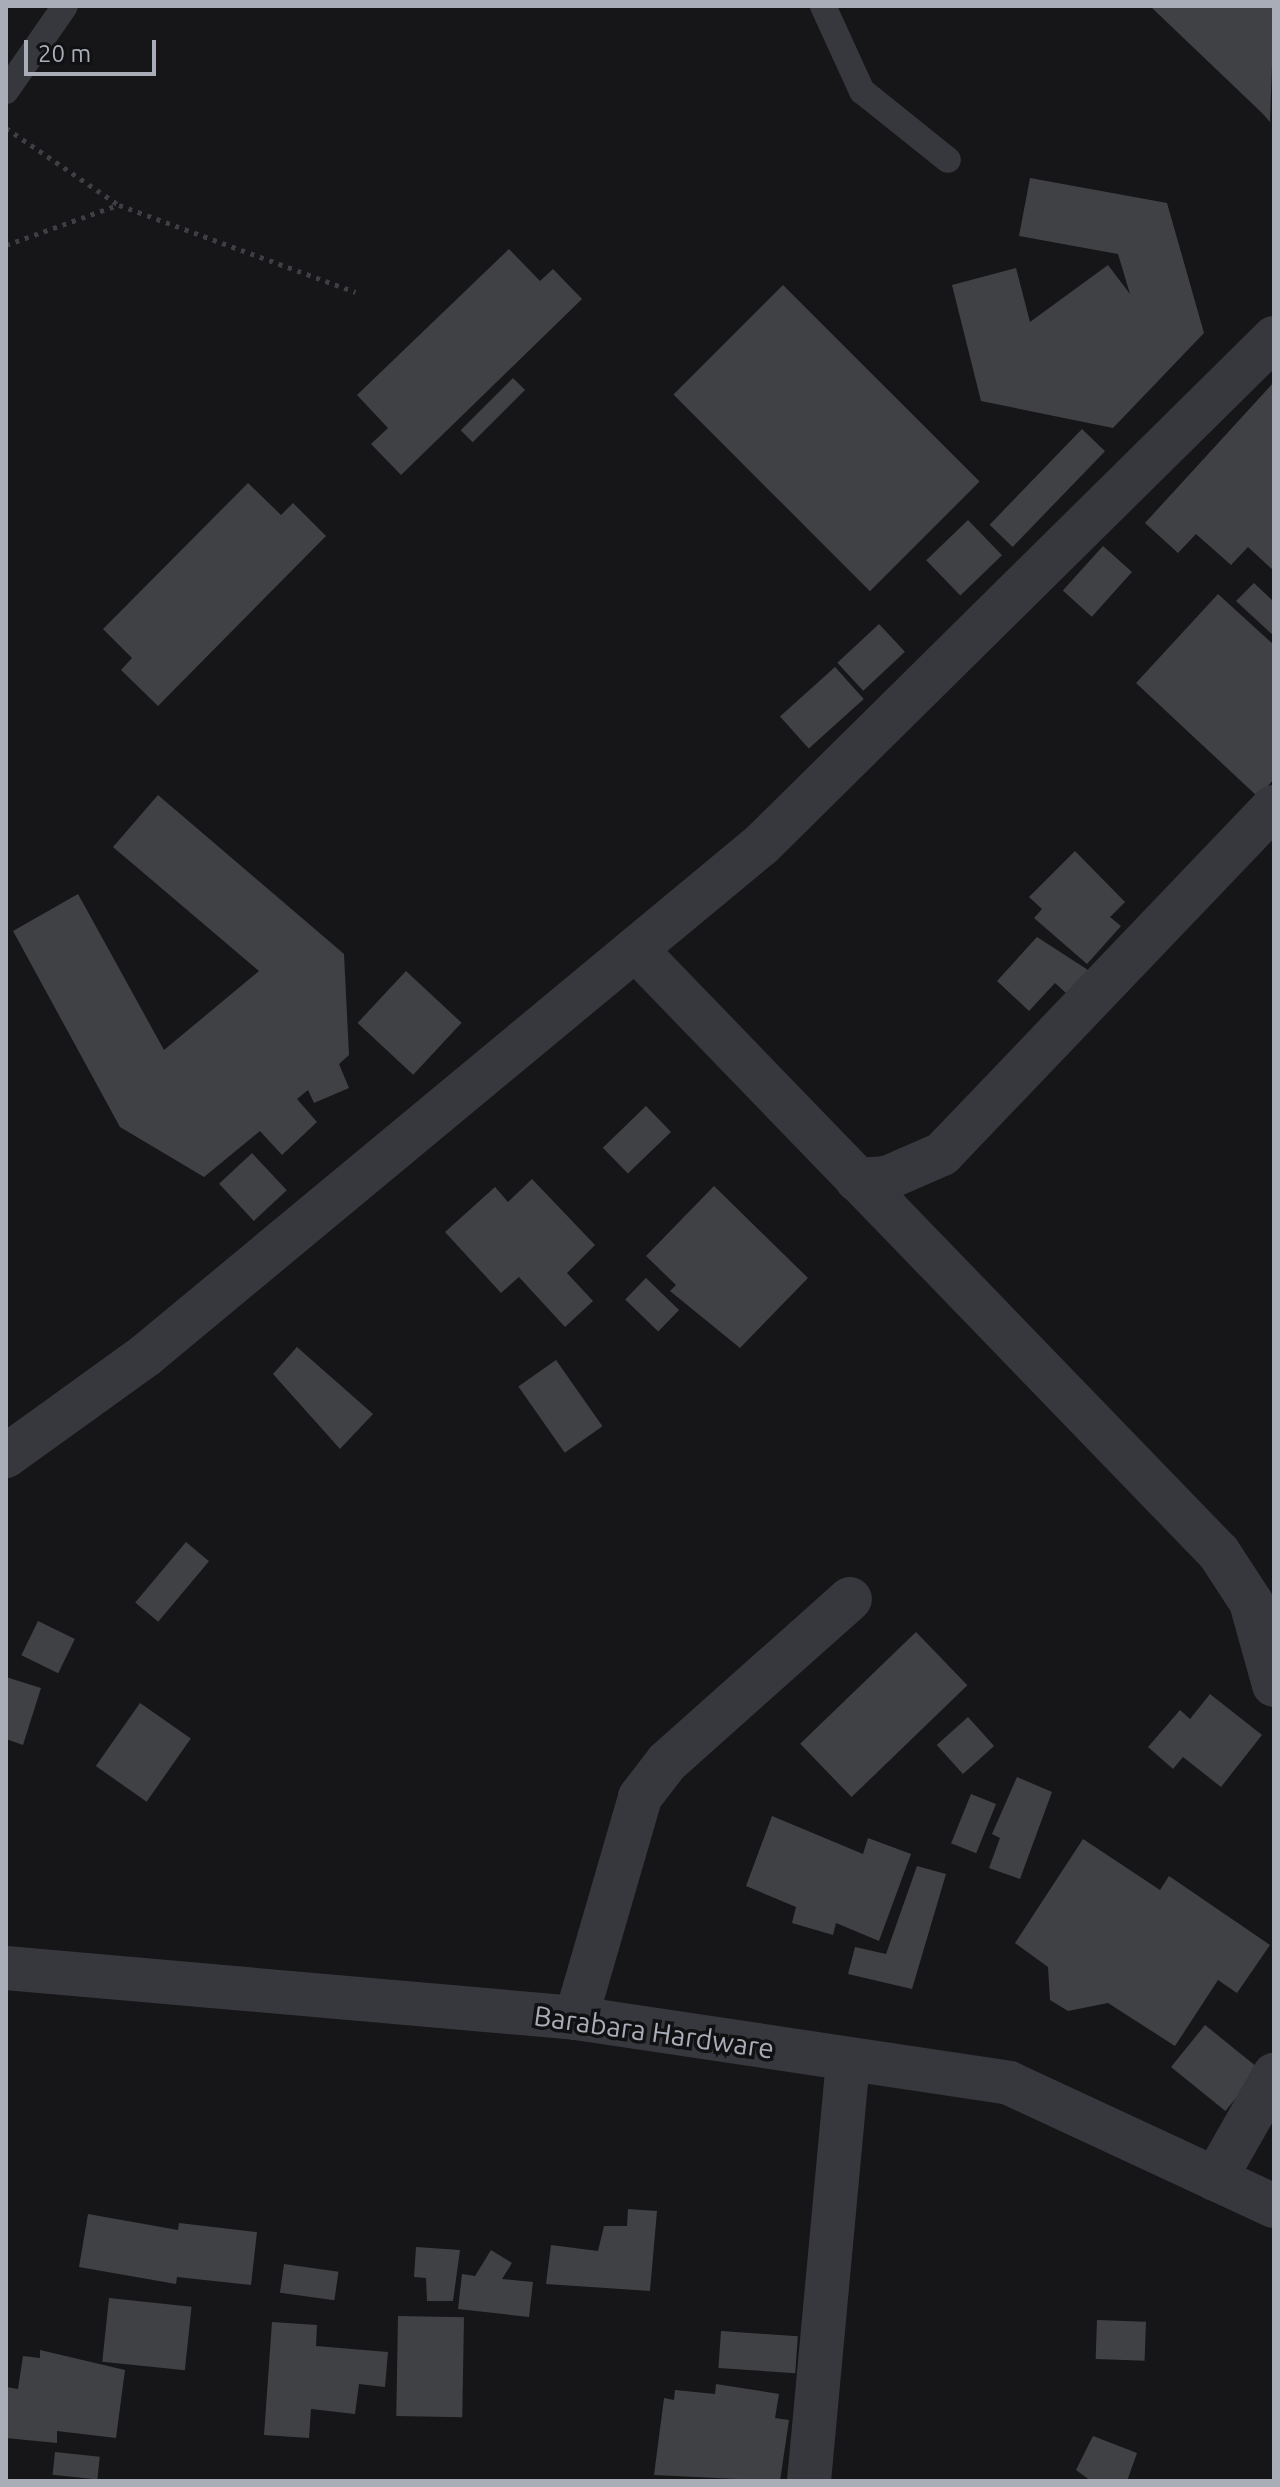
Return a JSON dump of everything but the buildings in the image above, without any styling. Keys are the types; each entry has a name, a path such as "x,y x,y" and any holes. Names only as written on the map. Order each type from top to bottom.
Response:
{"street":[{"path":"6,1456 134,1364 637,951 762,844 1274,338"},
{"path":"857,1180 887,1178 942,1154 1274,807"},
{"path":"637,951 1219,1553 1251,1602 1274,1685"},
{"path":"576,2018 640,1797 667,1762 850,1599"},
{"name":"Barabara Hardware","path":"6,1968 576,2018 1009,2083 1274,2206"},
{"path":"809,2481 848,2061"},
{"path":"1215,2179 1274,2075"}],"lane":[{"path":"6,91 65,6"},
{"path":"823,6 862,91 948,160"}],"path":[{"path":"6,128 119,205 355,292"},
{"path":"6,245 119,205"}]}
